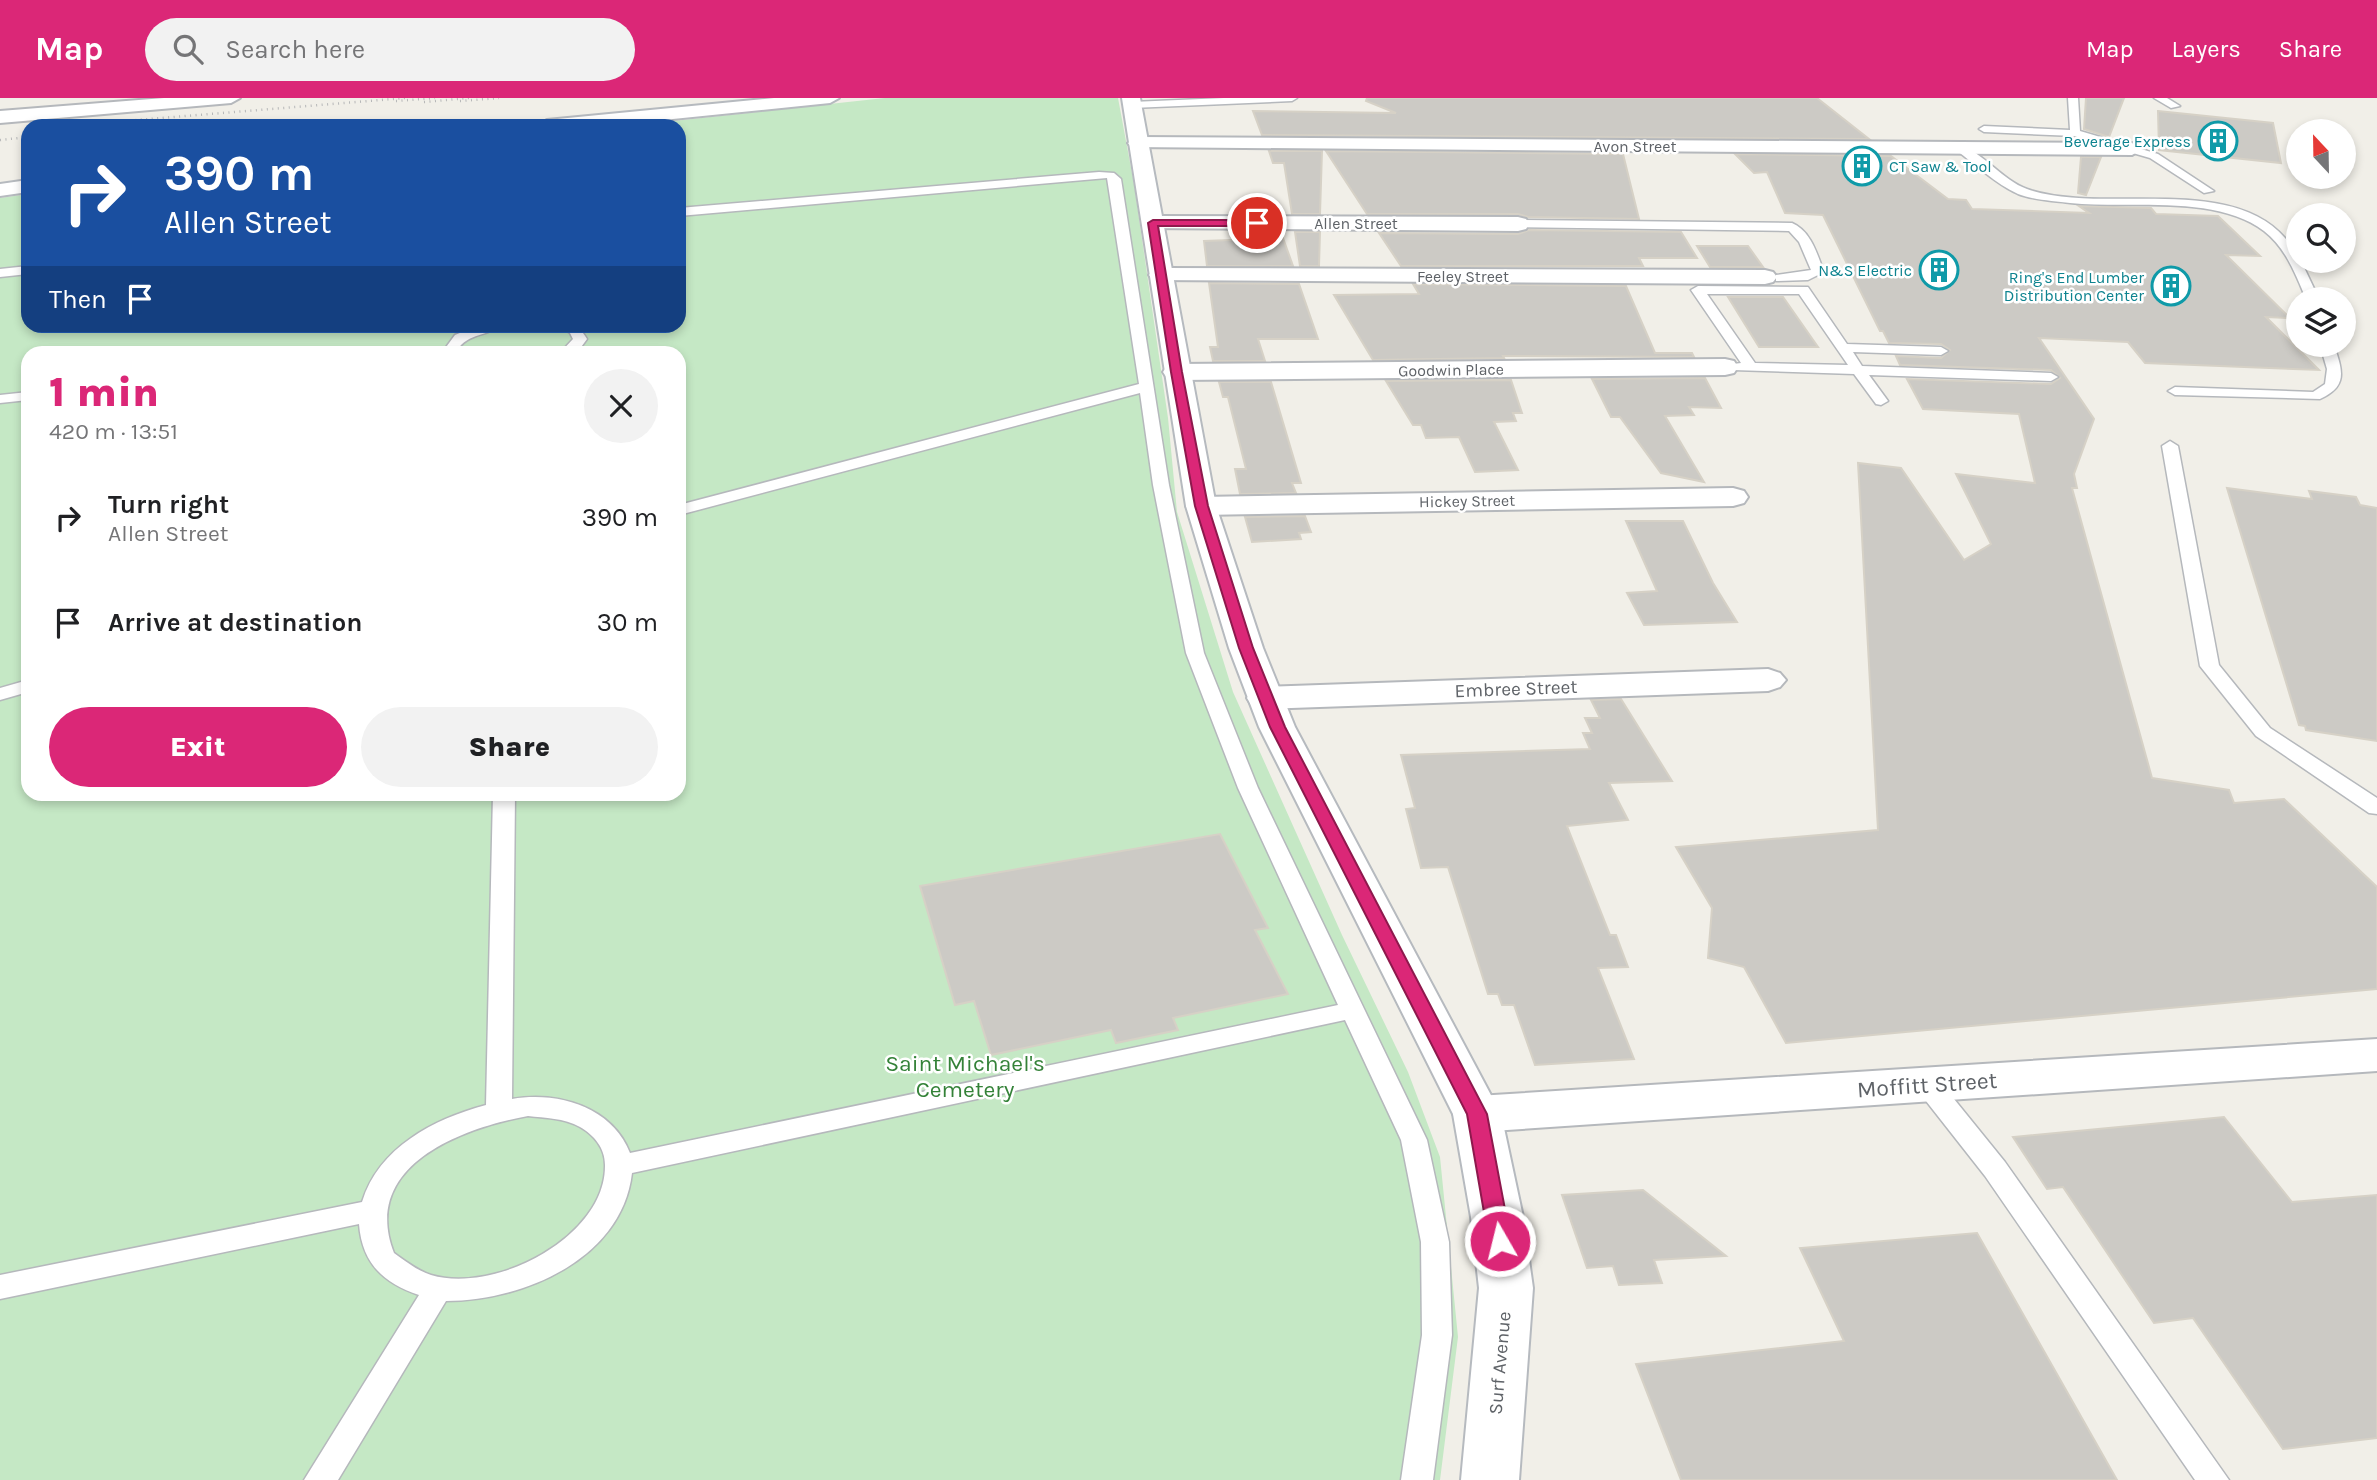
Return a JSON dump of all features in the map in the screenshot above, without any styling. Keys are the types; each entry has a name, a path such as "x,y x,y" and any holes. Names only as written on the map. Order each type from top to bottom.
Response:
{"street":[{"path":"0,117 230,98"},
{"path":"618,119 830,98"},
{"name":"Surf Avenue","path":"1131,101 1161,275 1161,380 1224,582 1265,698 1477,1114 1497,1217 1506,1288 1490,1480"},
{"name":"Avon Street","path":"1138,143 2132,149"},
{"path":"0,190 21,187"},
{"name":"Allen Street","path":"1153,223 1518,224"},
{"name":"Feeley Street","path":"1161,275 1768,284"},
{"name":"Goodwin Place","path":"1161,380 1738,367"},
{"name":"Hickey Street","path":"1201,506 1733,497"},
{"name":"Embree Street","path":"1265,698 1768,680"},
{"name":"Moffitt Street","path":"1477,1114 2377,1055"}],"lane":[{"path":"1131,101 1292,98"},
{"path":"2073,98 2075,133"},
{"path":"2159,98 2175,106"},
{"path":"1984,129 2075,133 2154,156 2208,191"},
{"path":"1960,148 2029,194 2072,200 2200,207 2246,216 2269,228 2291,254 2304,274 2308,287"},
{"path":"686,211 1110,175 1115,179 1124,229 1161,380 1161,485 1195,653 1248,788 1414,1140 1435,1242 1437,1335 1417,1480"},
{"path":"1518,224 1791,227 1807,242 1818,272 1768,284 1698,290 1738,367 2051,377"},
{"path":"0,273 21,271"},
{"path":"1768,284 1803,290 1881,401"},
{"path":"450,346 471,333"},
{"path":"1845,348 1941,351"},
{"path":"2175,391 2315,396 2332,387 2336,377 2330,357"},
{"path":"686,508 1161,380"},
{"path":"0,399 21,397"},
{"path":"2170,446 2210,666 2263,732 2377,808"},
{"path":"0,694 21,688"},
{"path":"499,1111 504,801"},
{"path":"618,1166 1353,1010"},
{"path":"1928,1084 1995,1169 2193,1447 2213,1480"},
{"path":"528,1106 568,1111 599,1126 617,1151 619,1183 604,1217 569,1252 519,1278 465,1289 438,1289 416,1283 383,1260 371,1229 372,1211 378,1194 402,1160 439,1133 482,1114 499,1111 528,1106"},
{"path":"0,1287 372,1211"},
{"path":"320,1480 438,1289"}],"green space":[{"name":"Saint Michael's Cemetery","path":"885,98 1118,98 1134,184 1168,418 1177,512 1233,692 1342,935 1408,1072 1440,1157 1458,1337 1440,1480 0,1480 0,198 21,195 21,333 686,333 686,120"}],"building":[{"path":"1367,98 1817,98 1869,139 1262,135 1253,111 1396,113 1366,101"},
{"path":"2086,98 2124,98 2109,137 2084,129"},
{"path":"2158,111 2273,123 2281,163 2159,150"},
{"path":"1269,151 1322,151 1320,214 1292,214 1284,163 1273,163"},
{"path":"1326,151 1623,154 1639,219 1528,217 1518,214 1367,214"},
{"path":"1735,154 1891,156 1948,199 1966,200 1972,209 2089,213 2079,206 2151,208 2156,214 2218,216 2260,256 2226,255 2286,314 2286,318 2266,317 2286,337 2286,357 2306,357 2319,370 2145,363 2128,342 2039,338 2094,419 2074,474 2077,488 2072,488 2152,778 2229,790 2234,803 2284,799 2377,887 2377,989 1786,1043 1744,967 1708,958 1712,908 1676,847 1878,830 1858,463 1901,468 1964,560 1991,544 1956,474 2035,483 2019,414 1923,409 1907,379 2051,384 2060,378 2051,370 1900,365 1896,356 1941,358 1950,350 1941,344 1889,343 1883,331 1880,331 1823,215 1785,213 1767,172 1754,173"},
{"path":"2081,157 2101,157 2086,195 2078,193"},
{"path":"1529,230 1681,232 1697,258 1639,258 1643,266 1401,266 1379,233 1518,234"},
{"path":"1295,232 1320,232 1319,266 1300,266"},
{"path":"1283,238 1293,266 1207,266 1204,241"},
{"path":"1697,246 1748,246 1763,267 1710,267"},
{"path":"1209,283 1299,284 1318,339 1258,339 1265,361 1213,361 1210,347 1218,347"},
{"path":"1413,284 1626,286 1655,353 1692,353 1694,357 1503,356 1504,358 1373,360 1334,295 1419,294"},
{"path":"1728,297 1783,297 1818,347 1759,347"},
{"path":"1705,378 1721,408 1689,407 1694,415 1665,416 1704,482 1661,473 1620,417 1611,417 1592,379"},
{"path":"1511,380 1522,413 1513,413 1516,421 1494,422 1518,470 1475,472 1459,437 1426,438 1421,425 1413,425 1386,381"},
{"path":"1219,382 1271,382 1301,483 1292,483 1296,493 1240,494 1235,469 1246,469 1228,397 1223,397"},
{"path":"2227,488 2312,499 2309,491 2356,497 2360,505 2377,508 2377,741 2306,730 2305,726 2299,725"},
{"path":"1305,516 1311,532 1299,533 1301,539 1252,542 1245,517"},
{"path":"1626,521 1683,521 1713,583 1737,622 1644,625 1627,593 1657,591"},
{"path":"1621,699 1672,781 1609,783 1628,820 1567,826 1610,935 1616,935 1628,967 1598,968 1634,1059 1535,1065 1514,1005 1502,1005 1498,994 1488,994 1448,867 1421,868 1406,809 1415,808 1401,755 1590,749 1583,733 1592,733 1585,718 1600,718 1591,700"},
{"path":"1220,834 1268,928 1255,930 1288,994 1173,1018 1178,1030 1116,1043 1111,1030 991,1055 974,1001 955,1005 920,886"},
{"path":"2224,1117 2292,1202 2377,1195 2377,1438 2283,1449 2193,1318 2154,1323 2063,1187 2047,1189 2013,1137"},
{"path":"1643,1190 1726,1256 1654,1260 1662,1283 1619,1285 1613,1266 1587,1268 1562,1195"},
{"path":"1977,1233 2117,1480 1681,1480 1636,1364 1844,1341 1800,1248"}],"railway":[{"path":"149,119 405,98"},
{"path":"396,101 435,98"},
{"path":"424,102 469,98"},
{"path":"460,101 499,98"},
{"path":"0,140 21,138"}],"place":[{"name":"Beverage Express","path":"2218,141"},
{"name":"CT Saw & Tool","path":"1862,166"},
{"name":"N&S Electric","path":"1939,270"},
{"name":"Ring's End Lumber Distribution Center","path":"2171,286"}],"route":[{"path":"1257,223 1153,223 1176,372 1201,506 1246,648 1278,727 1477,1114 1500,1241"}]}
